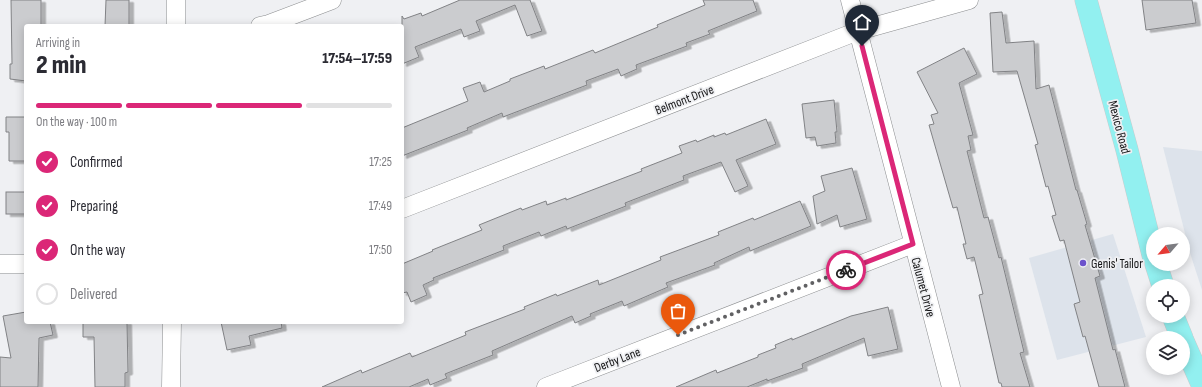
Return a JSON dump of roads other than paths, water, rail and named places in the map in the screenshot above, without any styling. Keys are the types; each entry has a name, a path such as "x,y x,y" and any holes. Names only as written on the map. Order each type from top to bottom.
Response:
{"main road":[{"name":"Mexico Road","path":"1086,0 1146,227"},
{"path":"1190,357 1202,384"}],"street":[{"path":"176,0 176,24"},
{"path":"269,24 332,0"},
{"name":"Calumet Drive","path":"850,0 951,387"},
{"name":"Belmont Drive","path":"404,208 858,31 969,0"},
{"name":"Derby Lane","path":"546,387 913,244"},
{"path":"0,264 24,264"},
{"path":"171,387 172,324"}],"place":[{"name":"Genis' Tailor","path":"1083,263"}]}
